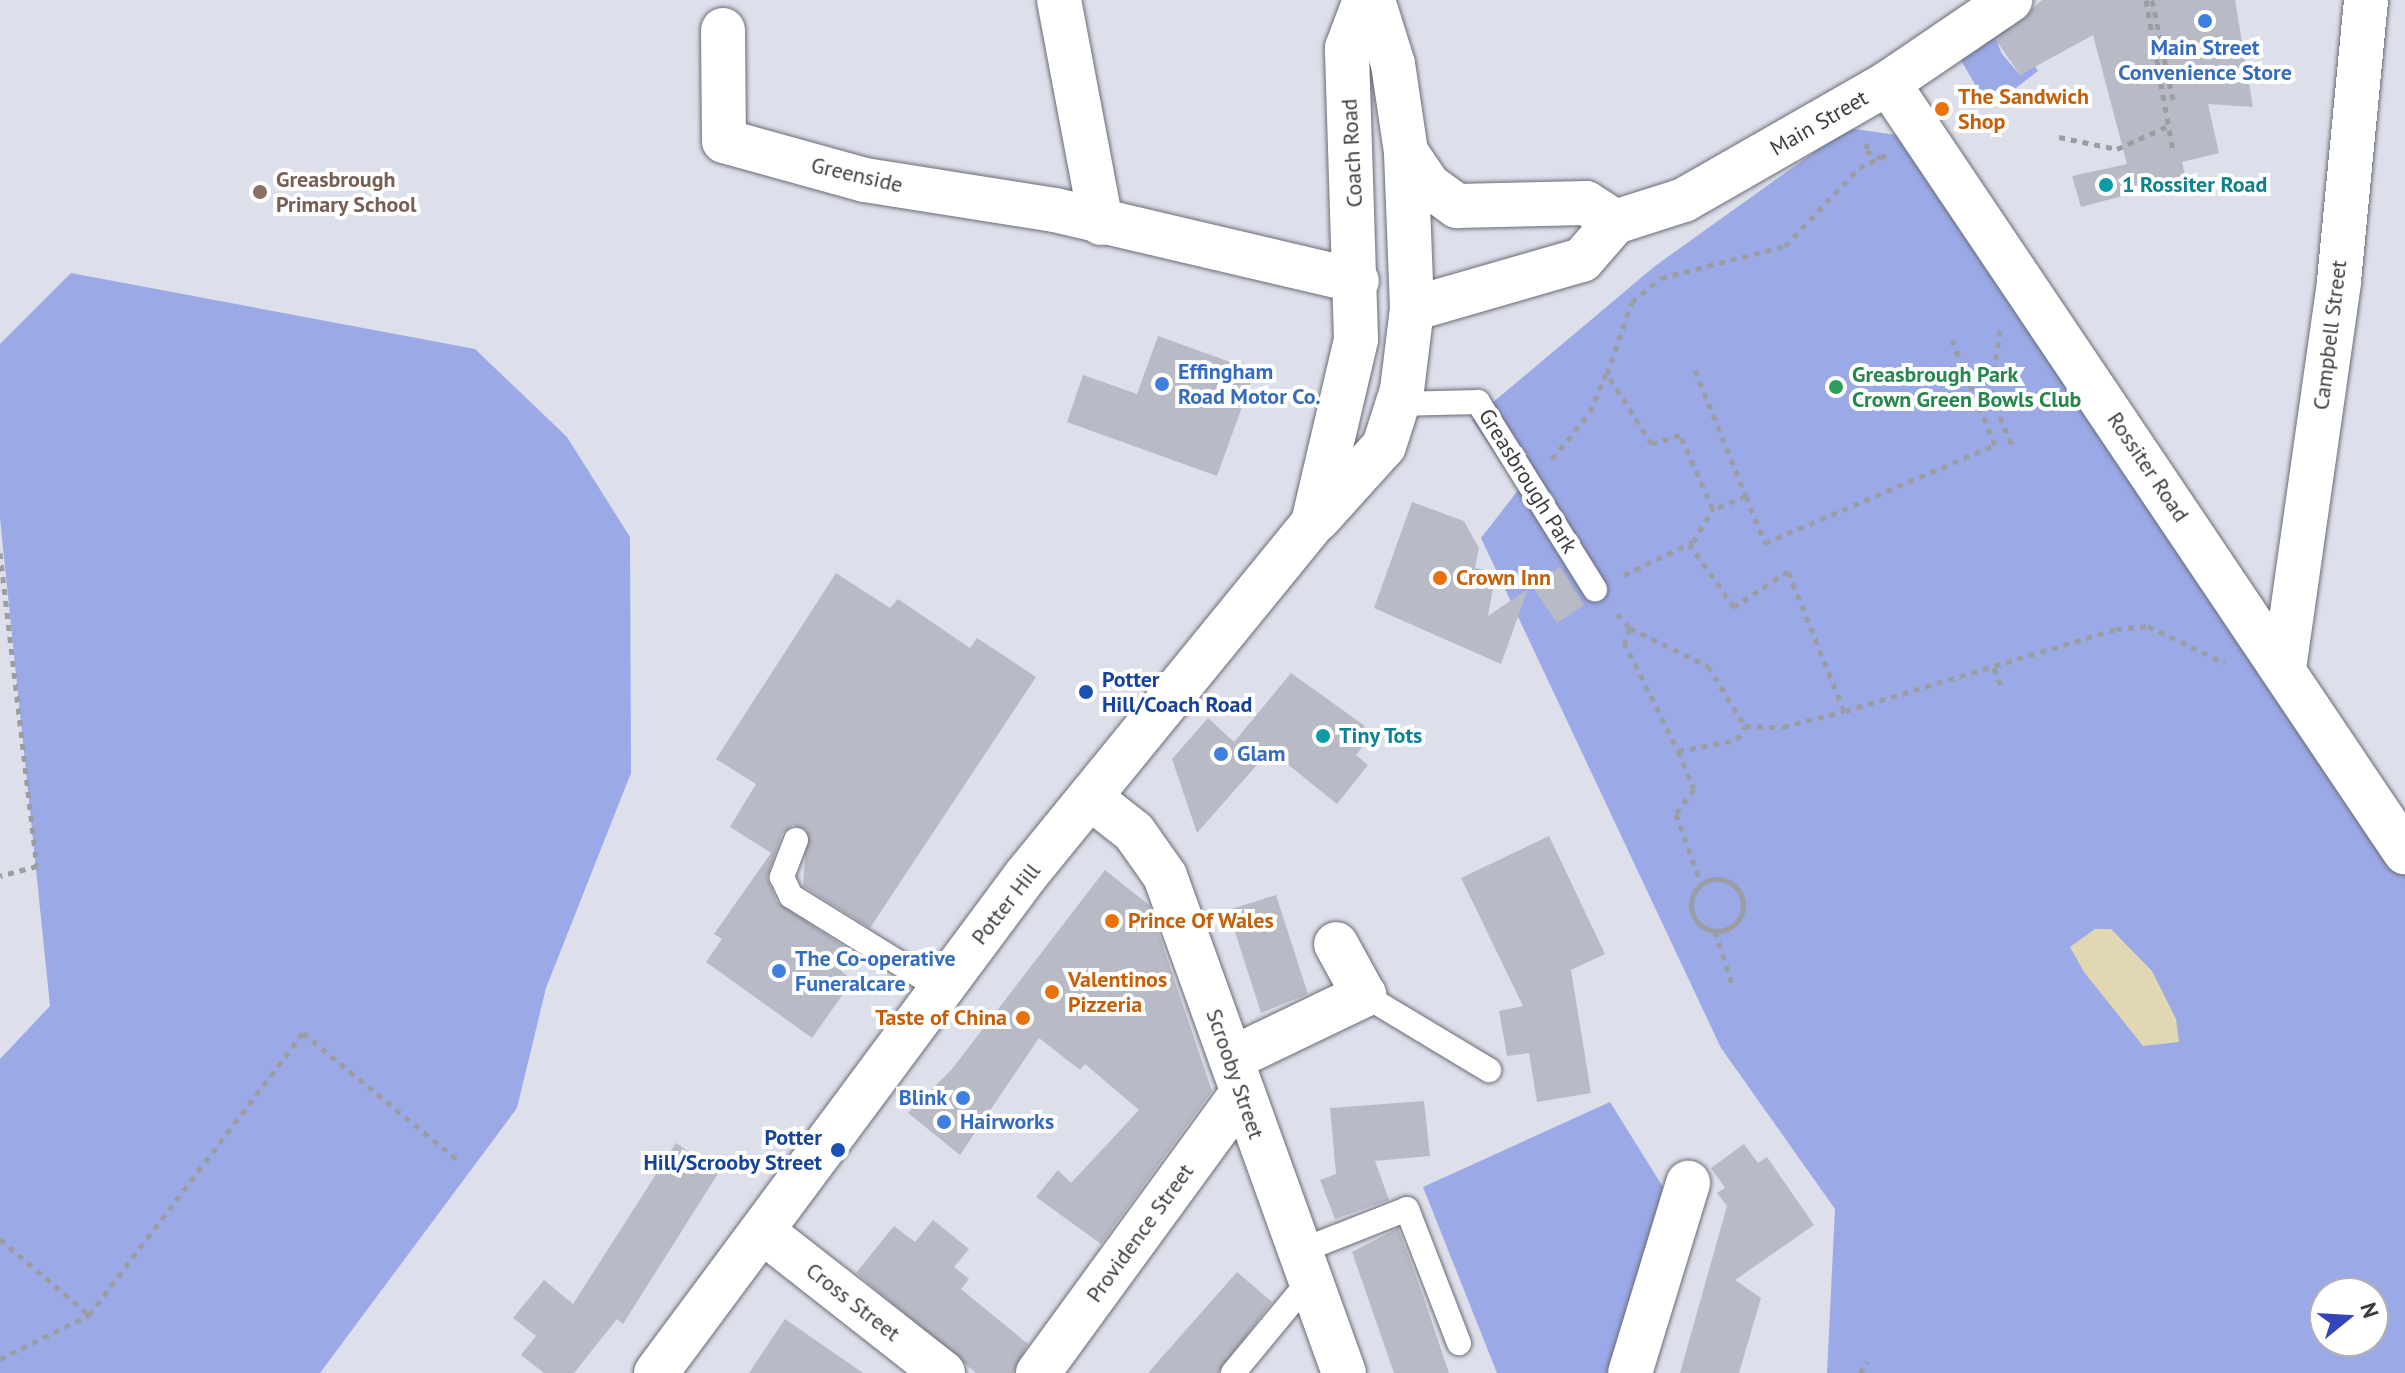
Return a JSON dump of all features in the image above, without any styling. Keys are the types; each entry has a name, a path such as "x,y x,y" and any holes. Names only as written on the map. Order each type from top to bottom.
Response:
{"street":[{"path":"1059,0 1101,223"},
{"name":"Coach Road","path":"1365,0 1347,48 1355,225 1366,286"},
{"path":"1373,0 1393,64 1406,152 1412,309"},
{"name":"Campbell Street","path":"2281,664 2339,281 2366,0"},
{"name":"Main Street","path":"1615,222 1684,200 1888,83 1983,7"},
{"name":"Greenside","path":"723,30 724,141 865,180 1101,223 1366,286"},
{"name":"Rossiter Road","path":"1888,83 2405,852"},
{"path":"1406,152 1428,185 1457,206"},
{"path":"1366,286 1412,309 1582,260 1615,222 1586,203 1457,206 1409,230"},
{"name":"Potter Hill","path":"1313,523 1347,404 1366,286 1409,230"},
{"name":"Potter Hill","path":"656,1373 941,989 1313,523 1384,446 1397,404 1412,309"},
{"name":"Scrooby Street","path":"1092,799 1134,832 1165,876 1344,1373"},
{"path":"1236,1076 1364,995 1336,944"},
{"name":"Providence Street","path":"1038,1373 1236,1076"},
{"path":"1630,1373 1688,1183"},
{"name":"Cross Street","path":"762,1231 943,1373"}],"lane":[{"name":"Greasbrough Park","path":"1397,404 1478,402 1595,589"},
{"path":"796,840 782,877 791,896 941,989"},
{"path":"1364,995 1489,1070"},
{"path":"1233,1373 1304,1266 1407,1209 1459,1343"}],"path":[{"path":"2149,0 2174,104"},
{"path":"2149,0 2173,151"},
{"path":"2059,137 2117,149 2168,126"},
{"path":"1869,129 1866,151 1895,171"},
{"path":"1529,482 1590,412 1632,302 1661,278 1785,246 1859,168 1883,160 1890,146"},
{"path":"1998,318 1991,394 2012,446"},
{"path":"1695,370 1765,543 1995,445 1952,340"},
{"path":"1607,374 1652,444 1680,435 1713,509"},
{"path":"1745,726 1708,666 1630,628 1595,589 1689,544 1713,509 1746,496"},
{"path":"1689,544 1734,607 1788,571 1844,711"},
{"path":"0,553 37,866 0,876"},
{"path":"1745,726 1783,727 2148,626 2184,638 2241,673 2281,664"},
{"path":"1630,628 1624,642 1694,789 1676,814 1701,884 1691,908 1699,924 1715,931 1738,922 1743,897 1725,879 1701,884"},
{"path":"1994,668 2002,689"},
{"path":"1678,751 1737,740 1745,726"},
{"path":"1715,931 1732,984"},
{"path":"0,1359 89,1315 303,1033 459,1161"},
{"path":"0,1239 89,1315"},
{"path":"1860,1373 1868,1361"}],"shaded area":[{"path":"2006,24 2010,30 1996,39 2002,54 2020,75 2035,66 2038,71 2012,91 2006,84 1983,98 1959,57"},
{"path":"1848,128 1911,137 2405,866 2405,1373 1827,1373 1835,1209 1721,1048 1481,538 1519,489 1472,420 1655,266"},
{"path":"71,273 475,349 567,437 630,537 631,773 546,988 517,1108 320,1373 0,1373 0,1059 50,1006 0,518 0,344"},
{"path":"1610,1102 1663,1187 1609,1373 1497,1373 1423,1187"}],"sand":[{"path":"2095,929 2111,929 2152,971 2176,1019 2179,1042 2143,1046 2084,972 2070,947"}],"building":[{"path":"2042,0 2235,0 2253,107 2208,104 2219,153 2182,162 2186,179 2081,207 2072,176 2127,164 2093,35 2020,75 1996,40"},
{"path":"1158,336 1255,371 1217,476 1067,422 1083,375 1137,394"},
{"name":"Crown Inn","path":"1412,502 1464,521 1479,548 1475,568 1496,572 1488,616 1528,589 1501,664 1374,608"},
{"path":"1560,567 1584,605 1557,623 1532,586"},
{"path":"836,573 890,608 898,599 970,648 977,638 1036,677 870,928 803,886 807,830 793,825 782,834 767,877 777,902 854,953 841,971 853,980 812,1038 706,962 722,939 714,934 771,853 730,827 756,784 716,759"},
{"path":"1291,673 1365,726 1359,733 1368,740 1356,755 1368,765 1337,804 1270,750 1197,833 1172,759 1208,718 1234,742"},
{"path":"1549,836 1605,954 1571,970 1591,1093 1537,1102 1529,1053 1507,1056 1499,1011 1523,1006 1461,878"},
{"path":"1105,870 1149,905 1212,1091 1101,1244 1036,1197 1058,1170 1071,1183 1139,1110 1085,1064 1080,1070 1039,1038 960,1155 908,1113 952,1069"},
{"path":"1276,895 1308,994 1261,1013 1228,910"},
{"path":"1424,1101 1430,1156 1375,1161 1389,1200 1335,1219 1320,1180 1336,1174 1330,1108"},
{"path":"676,1143 719,1172 623,1324 617,1319 574,1373 544,1373 521,1355 536,1336 513,1318 544,1280 573,1304"},
{"path":"1744,1144 1758,1163 1767,1157 1814,1225 1735,1280 1761,1298 1739,1373 1680,1373 1727,1206 1717,1193 1725,1188 1711,1168"},
{"path":"933,1220 969,1249 954,1267 969,1279 961,1289 1028,1344 1013,1373 976,1373 856,1273 894,1226 915,1242"},
{"path":"1398,1228 1449,1373 1394,1373 1352,1252"},
{"path":"1237,1272 1272,1302 1218,1373 1148,1373"},
{"path":"785,1319 863,1373 749,1373"}],"place":[{"name":"Main Street Convenience Store","path":"2205,21"},
{"name":"The Sandwich Shop","path":"1942,109"},
{"name":"1 Rossiter Road","path":"2106,185"},
{"name":"Greasbrough Primary School","path":"260,192"},
{"name":"Effingham Road Motor Co.","path":"1162,384"},
{"name":"Greasbrough Park Crown Green Bowls Club","path":"1836,387"},
{"name":"Crown Inn","path":"1440,578"},
{"name":"Potter Hill/Coach Road","path":"1086,692"},
{"name":"Tiny Tots","path":"1323,736"},
{"name":"Glam","path":"1221,754"},
{"name":"Prince Of Wales","path":"1112,921"},
{"name":"The Co-operative Funeralcare","path":"779,971"},
{"name":"Valentinos Pizzeria","path":"1052,992"},
{"name":"Taste of China","path":"1023,1018"},
{"name":"Blink","path":"963,1098"},
{"name":"Hairworks","path":"944,1122"},
{"name":"Potter Hill/Scrooby Street","path":"838,1150"}]}
